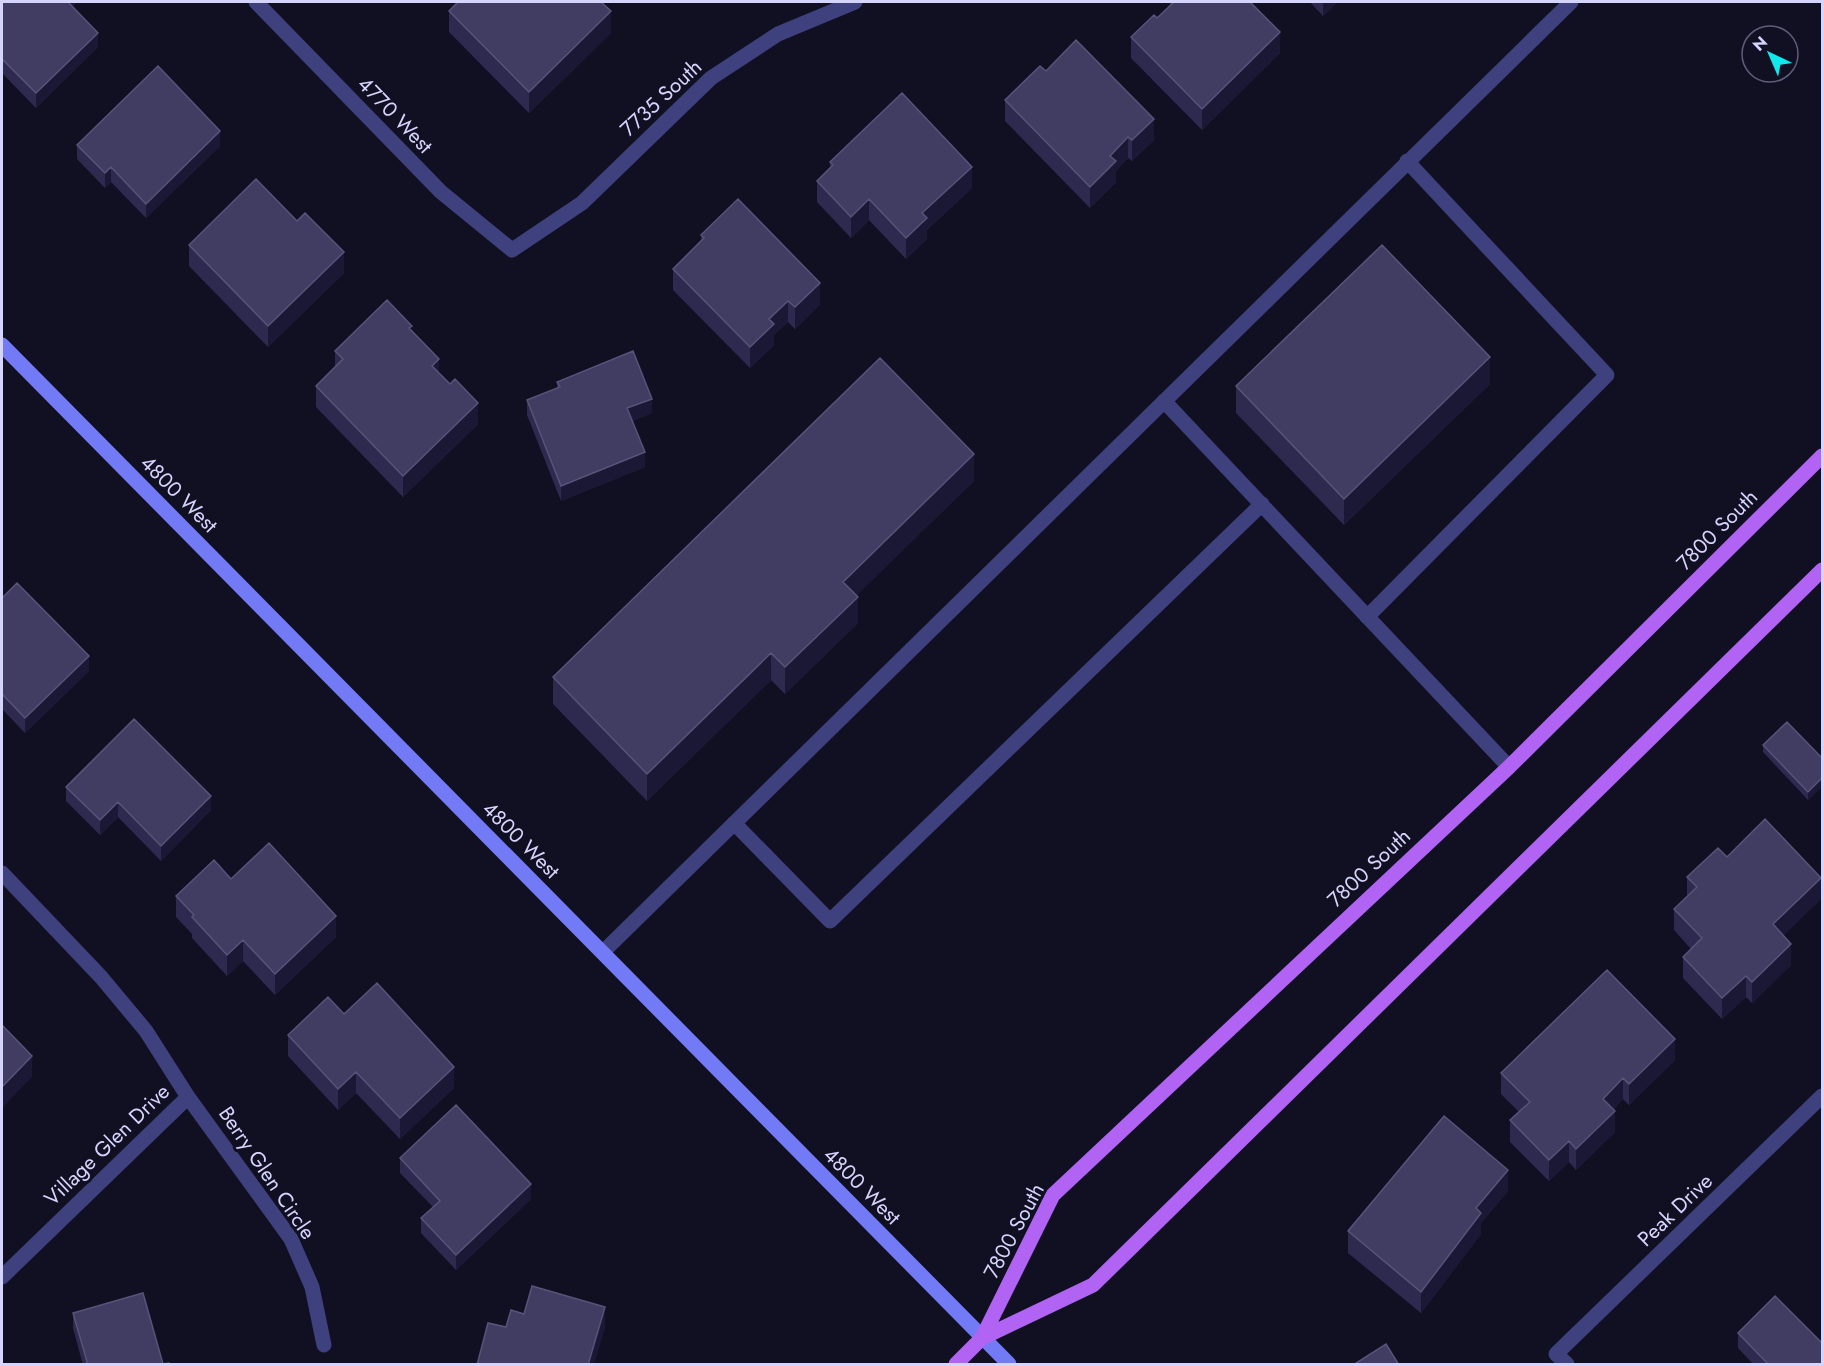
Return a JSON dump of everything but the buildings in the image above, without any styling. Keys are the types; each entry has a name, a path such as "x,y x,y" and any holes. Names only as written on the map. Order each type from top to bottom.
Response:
{"main road":[{"name":"4800 West","path":"2,345 1009,1365"},
{"name":"7800 South","path":"956,1365 982,1338 1053,1195 1509,767 1822,456"},
{"name":"7800 South","path":"982,1338 1094,1285 1822,570"}],"street":[{"name":"4770 West","path":"256,2 441,192 512,250"},
{"name":"7735 South","path":"512,250 582,203 711,78 778,34 855,2"},
{"path":"603,952 1571,2"},
{"path":"1367,617 1607,375 1407,161"},
{"path":"1164,401 1509,767"},
{"path":"734,824 830,921 1262,504"},
{"name":"Village Glen Drive","path":"2,873 101,976 146,1031 188,1097 2,1277"},
{"name":"Peak Drive","path":"1562,1359 1822,1096"},
{"name":"Berry Glen Circle","path":"188,1097 291,1239 312,1287 324,1345"}]}
